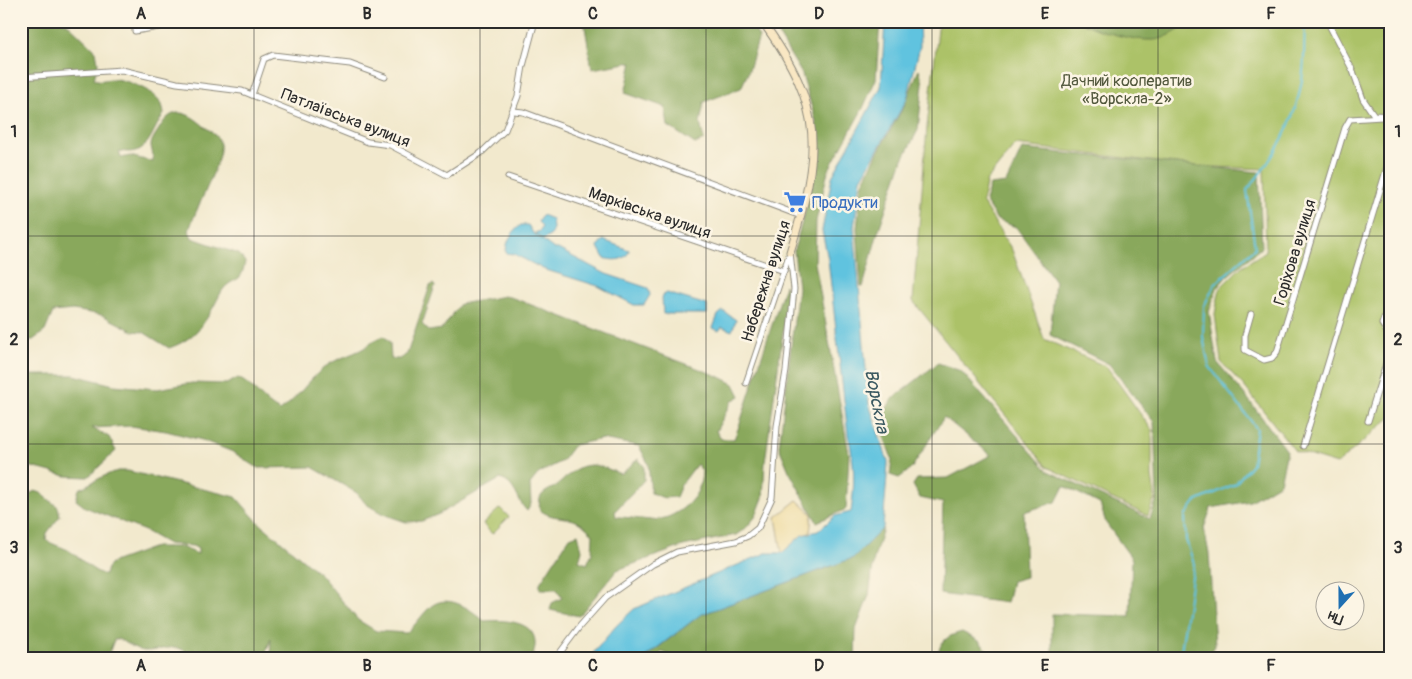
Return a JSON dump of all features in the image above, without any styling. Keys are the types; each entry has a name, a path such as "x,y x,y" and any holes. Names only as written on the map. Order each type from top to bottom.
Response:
{"street":[{"path":"135,30 195,21"},
{"name":"Патлаївська вулиця","path":"21,77 87,74 122,70 177,83 252,95 368,142 390,145 447,175 466,164 505,130 514,111 520,76 535,21"},
{"name":"Набережна вулиця","path":"746,382 801,216 813,157 813,127 804,92 797,76 762,21"},
{"path":"1327,21 1353,72 1367,108 1374,115 1382,117 1391,116"},
{"path":"252,95 264,59 272,55 350,64 385,77"},
{"path":"514,111 523,112 801,216"},
{"name":"Горіхова вулиця","path":"1251,314 1245,335 1245,350 1264,360 1272,358 1277,352 1345,128 1350,119 1382,117"},
{"path":"1303,446 1391,154"},
{"name":"Марківська вулиця","path":"508,177 784,271"},
{"path":"1383,180 1391,182"},
{"path":"556,658 580,626 605,598 653,564 677,552 736,541 748,536 758,528 772,498 777,426 786,371 794,289 790,252"},
{"path":"1391,314 1384,318 1382,324 1391,338"},
{"path":"1368,421 1391,348"}],"green space":[{"path":"21,21 61,21 67,23 96,51 98,63 94,79 118,79 130,83 148,91 160,101 164,114 148,142 137,151 119,151 121,158 130,156 153,162 151,146 153,139 169,116 180,113 192,117 212,132 219,141 220,152 213,174 189,231 192,238 239,254 245,262 240,277 224,289 202,325 185,341 177,345 169,348 143,332 133,331 102,315 73,310 53,312 45,331 33,340 24,340 21,337 21,292 26,296 28,290 21,286 21,90 23,94 28,93 29,73 21,72"},
{"path":"584,21 750,22 759,37 748,73 741,88 704,102 700,123 704,140 695,144 668,126 665,107 625,93 632,62 592,69"},
{"path":"770,21 880,21 876,79 863,108 828,171 816,221 815,263 849,454 846,509 817,522 789,471 779,447 798,288 794,250 808,201 816,152 816,122 802,74"},
{"name":"Дачний кооператив «Ворскла-2»","path":"939,21 1391,21 1391,417 1337,464 1295,451 1244,386 1221,362 1215,314 1220,288 1241,267 1266,251 1264,169 1193,166 1015,145 987,180 982,202 1012,250 1044,339 1107,367 1152,430 1152,476 1155,497 1148,516 1047,467 913,301 927,127"},
{"path":"1080,21 1192,21 1168,36 1145,40 1115,35"},
{"path":"919,69 923,83 918,130 903,159 878,232 863,287 861,286 857,228 862,185 904,106"},
{"path":"1022,149 1259,172 1262,247 1226,277 1217,288 1209,312 1217,362 1245,395 1287,451 1280,483 1250,501 1211,508 1204,528 1209,554 1215,646 1207,658 1052,658 1052,614 1130,616 1132,559 1106,523 1100,504 1064,486 1056,502 1024,512 1026,577 1012,581 1007,603 940,594 943,503 920,498 913,485 917,479 948,478 991,455 944,417 911,469 899,478 890,475 892,459 879,423 892,399 938,363 961,371 1048,471 1150,519 1157,498 1154,422 1109,364 1050,335 1055,281 1016,227 997,220 985,201 990,185 1006,183"},
{"path":"433,284 435,286 422,324 429,331 442,329 460,304 505,296 718,376 734,384 740,396 732,401 716,431 721,439 734,439 785,285 788,296 765,462 763,498 756,516 746,528 736,535 683,546 617,570 579,616 550,610 552,603 562,598 557,589 540,589 540,583 570,537 578,534 582,550 579,561 587,564 592,553 593,534 577,521 551,516 540,510 539,503 542,495 557,486 574,470 582,467 595,465 621,474 638,459 644,466 644,480 615,511 616,517 650,520 665,518 682,509 694,497 699,488 702,471 697,464 681,485 676,497 664,498 651,493 648,463 639,446 602,439 574,445 562,461 538,474 530,484 531,504 527,511 513,488 500,479 439,514 422,521 406,522 383,514 366,504 357,493 312,467 258,468 233,452 202,440 166,431 131,426 92,428 109,437 116,451 88,477 66,476 21,464 21,375 74,375 114,385 157,389 192,383 227,384 238,378 280,411 325,367 334,361 355,353 381,337 384,336 390,343 391,359 400,359 407,354 430,286"},
{"path":"118,471 128,471 236,497 257,521 320,574 358,620 376,631 406,633 428,609 442,601 449,601 472,611 484,621 514,622 523,625 530,630 534,637 535,646 532,658 270,658 271,638 264,658 192,658 181,649 170,648 142,651 118,639 114,640 107,658 39,652 21,658 21,489 29,494 35,491 41,493 58,507 60,516 47,533 46,540 68,550 95,571 105,575 107,568 113,562 155,547 181,547 198,554 198,549 193,546 168,544 145,531 85,507 76,500 79,489 103,476"},
{"path":"500,508 509,517 492,534 483,524"},
{"path":"883,528 874,558 869,595 856,629 855,658 678,658 662,652 656,658 645,658 700,615 853,558"},
{"path":"962,632 979,641 994,658 921,658 928,653 938,653 941,644 946,639"}],"sand":[{"path":"797,500 812,514 810,533 802,535 782,553 776,517"}],"water":[{"path":"885,21 919,21 920,46 907,99 861,179 854,227 869,404 888,462 883,528 853,558 700,615 644,658 589,658 616,626 634,609 766,553 782,553 802,535 818,531 835,516 851,512 854,483 853,464 828,259 822,231 832,177 881,87"},
{"path":"542,215 552,219 553,228 551,235 543,240 535,233 540,231 542,226 538,222"},
{"path":"521,225 528,225 533,233 554,249 558,249 606,274 648,288 650,295 644,305 634,305 598,286 543,269 514,254 506,253 510,237"},
{"path":"603,240 629,250 628,254 619,259 611,260 604,258 598,247"},
{"path":"667,293 707,305 707,314 663,314 662,296"},
{"path":"723,311 736,320 732,331 722,327 719,331 713,328 718,315"}],"waterway":[{"path":"1180,658 1194,564 1186,540 1185,516 1195,502 1235,484 1252,464 1257,429 1209,366 1203,337 1204,306 1215,284 1255,248 1247,190 1275,152 1294,111 1303,73 1305,21"}],"place":[{"name":"Продукти","path":"795,202"}],"water label":[{"name":"Ворскла","path":"877,401"}]}
